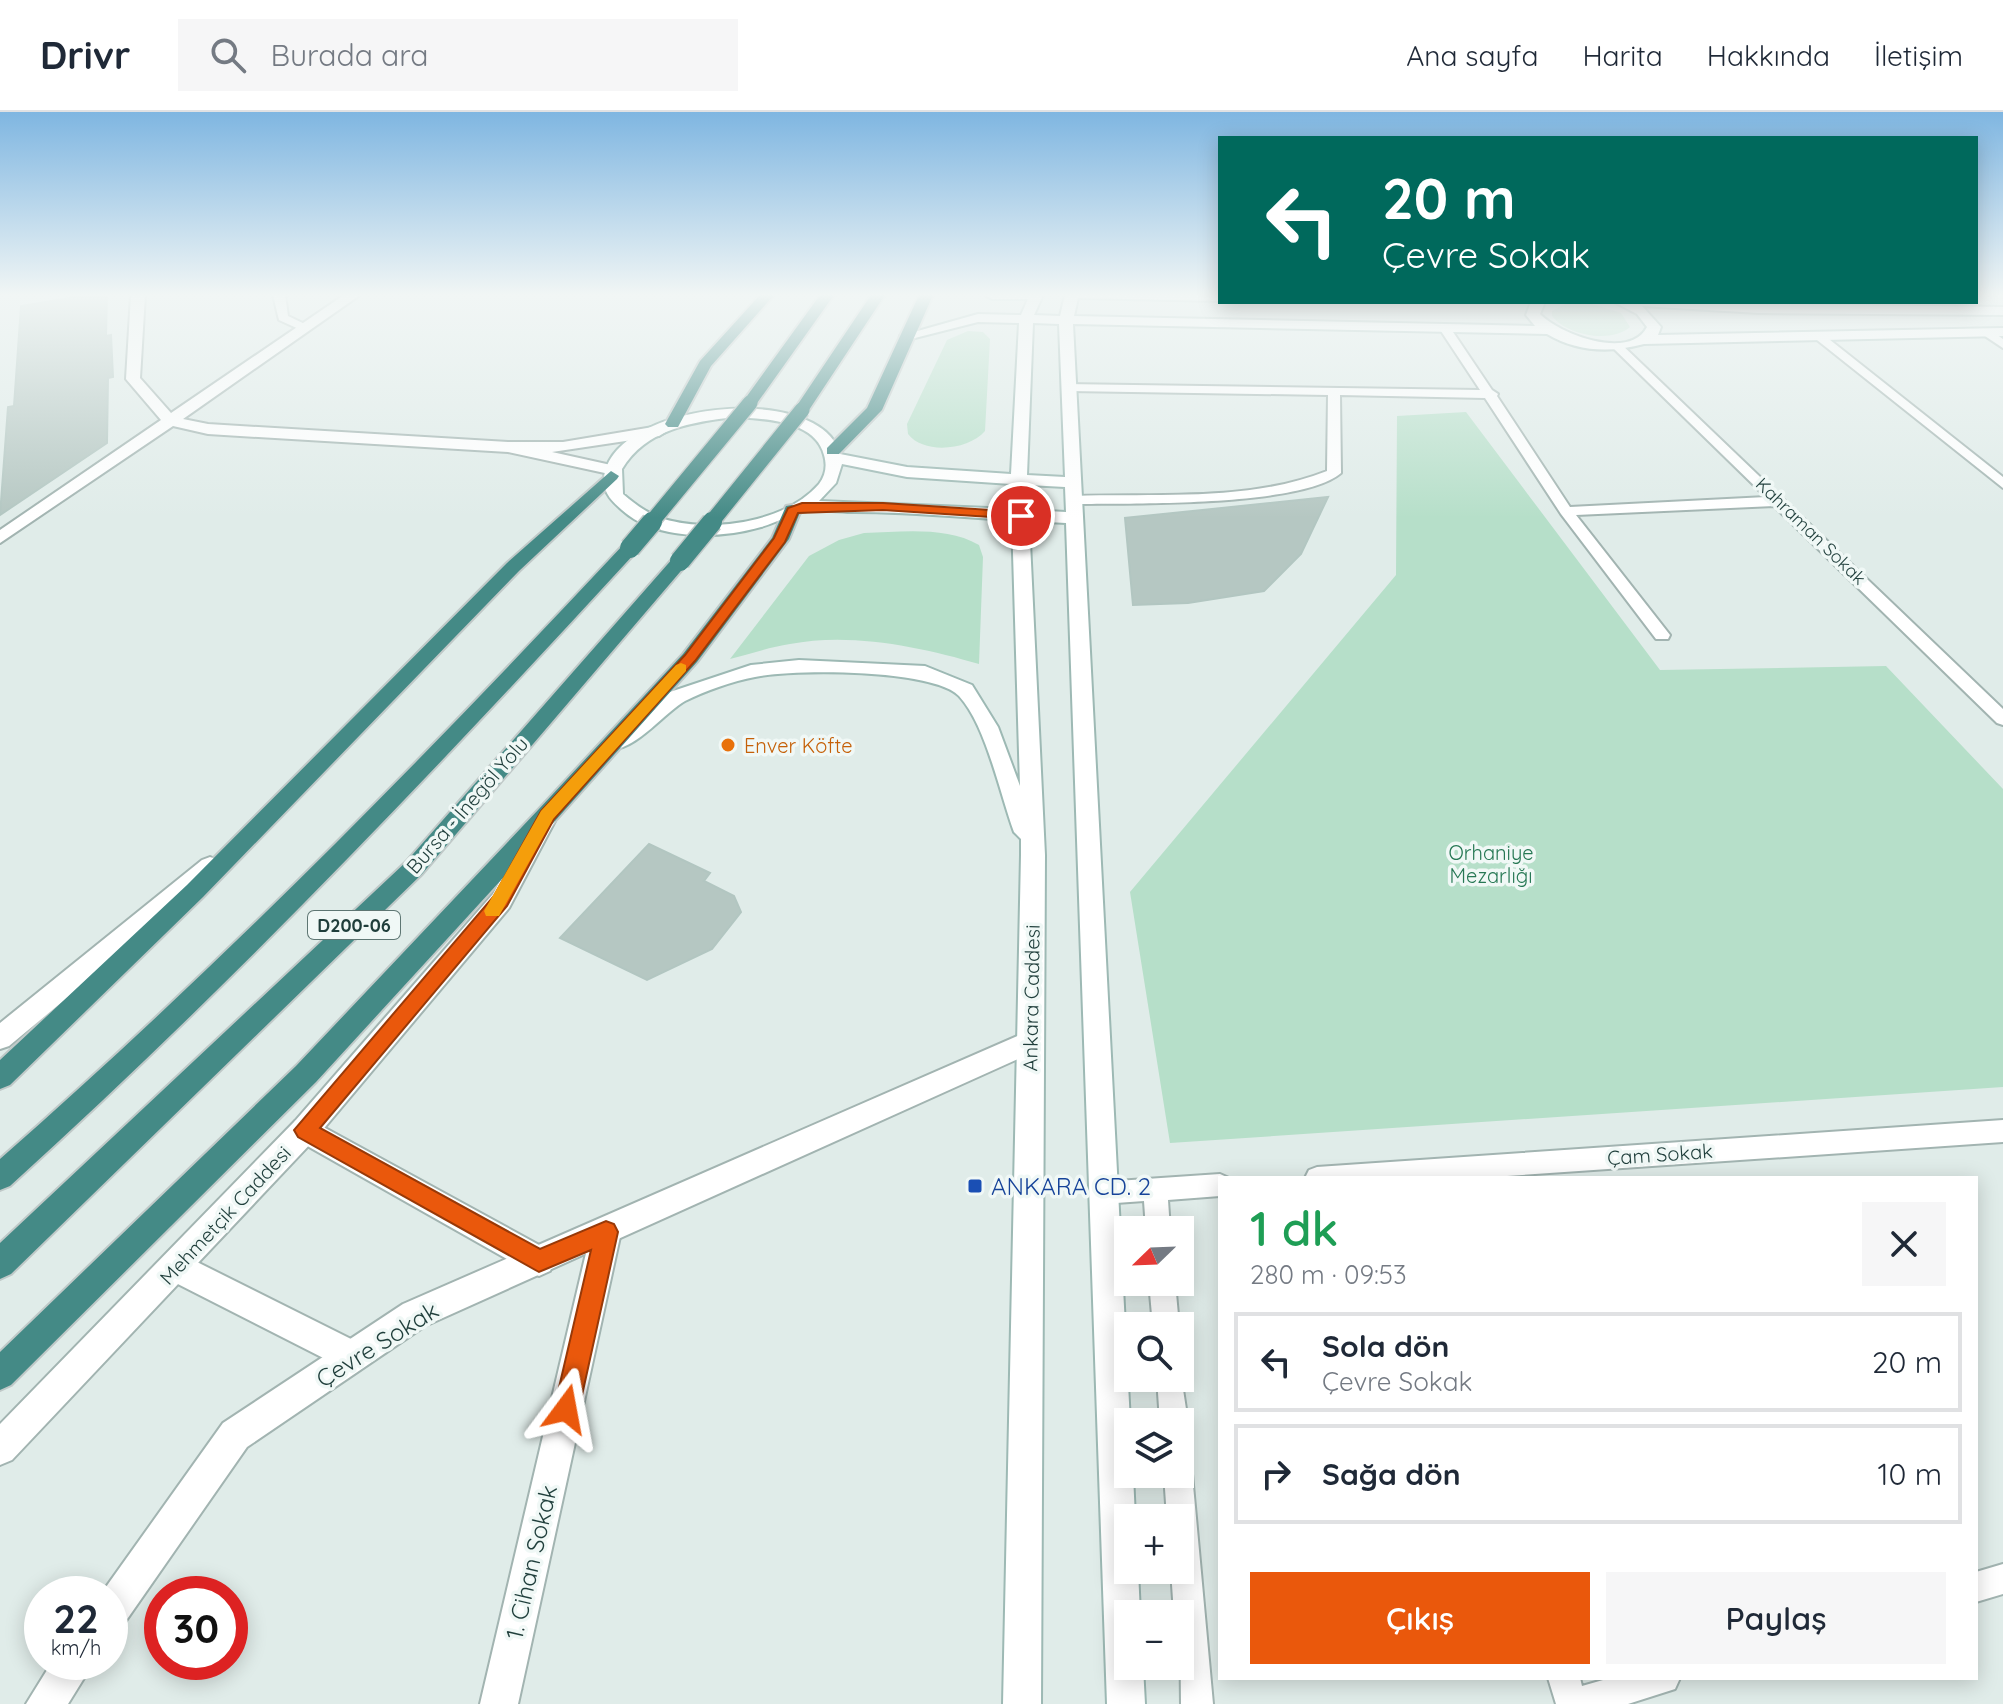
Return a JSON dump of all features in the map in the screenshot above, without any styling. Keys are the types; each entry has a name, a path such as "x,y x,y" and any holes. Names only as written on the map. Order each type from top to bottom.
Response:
{"highway":[{"path":"666,428 702,369"},
{"name":"D200-06","path":"0,1177 72,1114 410,786 630,548 777,369"},
{"name":"Bursa - İnegöl Yolu","path":"0,1264 414,868 680,561 802,410 829,369"},
{"path":"834,454 874,410 892,369"},
{"path":"0,1077 259,826 513,567 613,473"},
{"path":"0,1374 306,1074 606,751 690,658 780,539 797,508"}],"main road":[{"path":"134,369 133,379 169,420 208,429 508,447 563,447 723,414 769,414 798,422 820,434 834,454 835,470 824,489 797,508 770,520 732,528 693,529 658,523 631,511 615,495 613,473 620,457 639,439 666,428"},
{"path":"0,538 244,369"},
{"name":"Ankara Caddesi","path":"1022,1704 1033,855 1019,482 1019,401 1024,369"},
{"path":"1068,369 1126,1704"},
{"path":"508,447 613,473"},
{"path":"834,454 907,472 1019,482 1074,500"},
{"path":"797,508 883,507 1021,516 1074,500"},
{"path":"606,751 677,697 751,671 799,666 925,672 965,690 988,727 1033,855"},
{"name":"Mehmetçik Caddesi","path":"0,1448 177,1267 305,1130 501,901 547,815"},
{"path":"0,1038 259,826"},
{"name":"Çevre Sokak","path":"128,1587 235,1435 414,1315 1031,1041"},
{"path":"305,1130 539,1261"},
{"name":"1. Cihan Sokak","path":"499,1704 606,1232"},
{"path":"177,1267 352,1356"},
{"path":"45,1704 62,1680"}],"lane":[{"path":"1474,369 1566,511 1662,635"},
{"name":"Kahraman Sokak","path":"1642,369 2003,719"},
{"path":"1860,369 2003,484"},
{"path":"1069,387 1492,394"},
{"path":"1074,500 1250,493 1314,484 1334,473 1334,391"},
{"path":"1566,511 1780,501"},
{"name":"Çam Sokak","path":"1378,1176 2003,1131"},
{"path":"1102,1193 1218,1185"},
{"path":"1155,1189 1157,1216"},
{"path":"1179,1488 1197,1704"},
{"path":"1978,1586 2003,1579"},
{"path":"1565,1680 1573,1704 1657,1680"}],"green space":[{"path":"933,369 988,369 985,431 978,437 958,446 935,447 915,441 908,434 907,424"},
{"name":"Orhaniye Mezarlığı","path":"1466,412 1660,670 1886,666 2003,789 2003,1087 1170,1143 1130,892 1396,575 1397,416"},
{"path":"864,533 938,533 979,545 983,557 979,664 910,647 837,640 782,645 730,659 809,556 839,540"}],"building":[{"path":"17,369 113,369 113,377 108,378 107,443 0,515 8,407 14,406"},
{"path":"1328,497 1301,554 1264,591 1188,603 1133,605 1125,518"},
{"path":"649,844 710,873 704,881 734,896 741,912 712,949 647,980 560,938"}],"slow traffic":[{"path":"493,911 547,815 681,668"}],"place":[{"name":"Enver Köfte","path":"728,745"},
{"name":"ANKARA CD. 2","path":"975,1186"}],"route":[{"path":"566,1409 606,1232 539,1261 305,1130 501,901 547,815 690,658 780,539 792,510 802,506 883,507 1021,516"}]}
